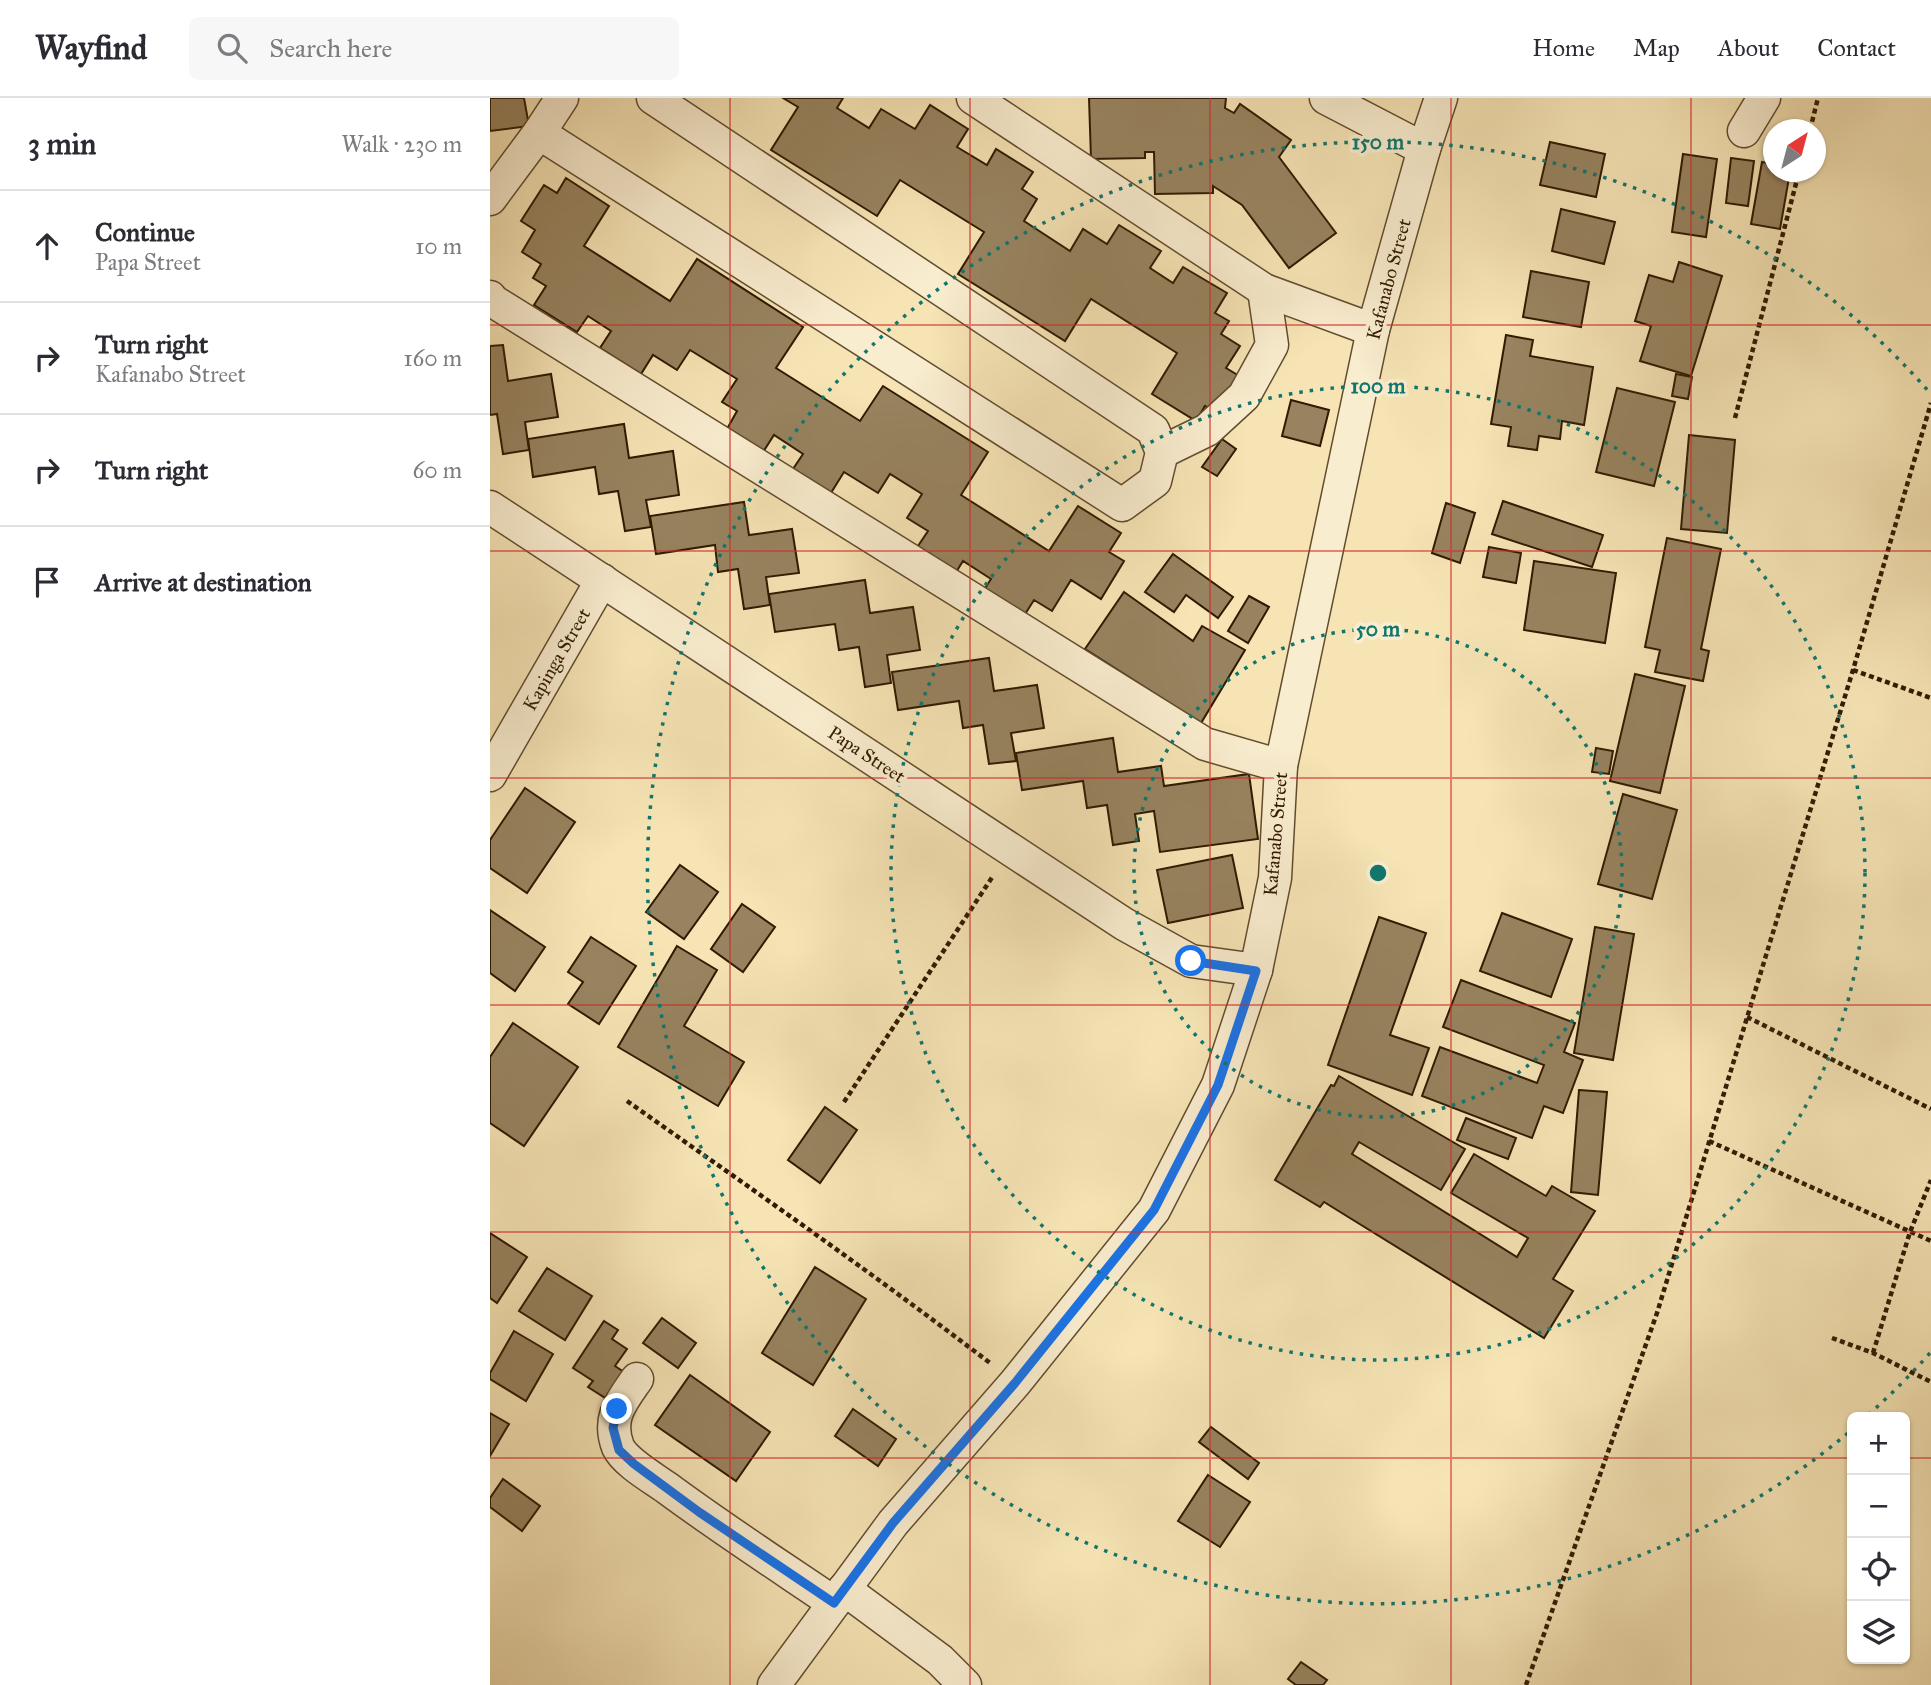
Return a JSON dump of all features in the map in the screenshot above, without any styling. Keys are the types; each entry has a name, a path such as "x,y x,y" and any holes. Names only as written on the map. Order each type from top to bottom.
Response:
{"street":[{"path":"490,199 562,98"},
{"path":"539,133 1122,505 1155,481 1162,452 1153,430 653,98"},
{"path":"973,98 1264,290 1373,330"},
{"path":"1326,98 1424,149"},
{"name":"Kafanabo Street","path":"774,1685 893,1523 1015,1383 1154,1210 1218,1085 1256,971 1275,878 1281,765 1373,330 1441,98"},
{"path":"1744,131 1764,98"},
{"path":"1162,452 1207,430 1244,396 1272,345 1264,290"},
{"path":"490,297 1205,744 1281,765"},
{"name":"Papa Street","path":"490,507 1124,924 1191,961 1256,971"},
{"name":"Kapinga Street","path":"490,775 601,580"},
{"path":"637,1379 617,1409 613,1428 619,1450 634,1464 699,1512 940,1660 965,1685"}],"path":[{"path":"1813,119 1818,98"},
{"path":"1735,418 1796,182"},
{"path":"1526,1685 1657,1313 1853,670 1931,403"},
{"path":"1853,670 1931,698"},
{"path":"844,1102 1010,849"},
{"path":"1747,1017 1931,1109"},
{"path":"627,1101 900,1294 1015,1383"},
{"path":"1709,1140 1931,1241"},
{"path":"1873,1353 1910,1232 1931,1180"},
{"path":"1832,1338 1873,1353 1931,1382"}],"building":[{"path":"490,98 524,98 529,126 490,131"},
{"path":"783,98 843,98 837,108 869,128 881,109 915,129 930,105 968,129 957,147 987,165 996,149 1033,172 1022,189 1037,199 1024,221 1070,251 1083,229 1107,244 1119,225 1161,251 1150,268 1173,283 1183,267 1227,293 1215,313 1229,321 1221,334 1240,346 1226,368 1241,377 1218,414 1205,406 1196,421 1152,394 1177,353 1091,299 1065,341 958,274 984,232 900,180 877,216 771,150 798,107"},
{"path":"1089,98 1226,98 1225,108 1234,113 1240,104 1291,140 1279,157 1336,233 1289,268 1242,205 1213,186 1213,193 1155,194 1154,152 1145,152 1145,158 1091,159"},
{"path":"1550,142 1605,154 1596,197 1540,185"},
{"path":"1683,154 1717,159 1706,237 1672,232"},
{"path":"1731,158 1754,161 1748,206 1726,203"},
{"path":"1763,162 1763,182 1788,182 1780,229 1751,224"},
{"path":"566,178 609,206 584,246 670,301 697,259 803,327 776,368 860,421 883,386 988,452 961,495 1049,551 1078,506 1121,533 1109,552 1124,561 1101,599 1071,580 1052,611 1034,600 1020,622 980,596 991,579 963,561 953,577 914,552 928,531 907,518 922,494 890,474 878,493 844,472 829,496 791,472 803,454 774,435 763,452 727,429 737,411 722,402 737,379 690,350 677,370 653,355 641,374 600,348 611,331 588,316 577,332 534,305 546,286 533,278 541,264 522,252 535,230 521,221 544,185 557,193"},
{"path":"1561,209 1615,222 1604,264 1552,251"},
{"path":"1679,262 1722,276 1691,376 1640,361 1651,326 1635,321 1649,275 1673,282"},
{"path":"1531,271 1589,282 1581,327 1523,317"},
{"path":"1506,335 1533,340 1530,356 1593,367 1584,425 1562,421 1560,439 1539,436 1537,450 1508,446 1511,427 1491,424"},
{"path":"503,345 508,381 551,374 558,417 525,422 529,450 503,454 497,414 490,415 490,346"},
{"path":"1676,374 1692,377 1688,399 1672,396"},
{"path":"1617,388 1675,402 1654,486 1596,472"},
{"path":"1291,400 1329,410 1320,446 1282,436"},
{"path":"624,424 629,458 673,451 679,495 646,500 651,527 625,531 618,491 599,494 595,467 533,477 528,439"},
{"path":"1689,435 1735,440 1727,533 1681,529"},
{"path":"1222,439 1236,449 1217,476 1202,467"},
{"path":"1503,501 1603,535 1592,567 1492,534"},
{"path":"744,502 749,535 792,529 799,573 766,577 770,605 744,609 738,569 718,572 715,545 656,554 650,516"},
{"path":"1446,503 1475,513 1460,563 1432,553"},
{"path":"1667,538 1721,549 1701,649 1709,651 1703,681 1655,672 1660,650 1645,647"},
{"path":"1489,547 1521,553 1516,583 1483,577"},
{"path":"1173,554 1233,597 1218,618 1186,595 1174,612 1145,592"},
{"path":"1534,561 1616,573 1605,643 1524,630"},
{"path":"865,580 870,613 913,607 920,650 887,655 891,683 865,687 859,647 839,650 835,624 775,632 769,594"},
{"path":"1124,592 1193,641 1202,626 1245,650 1201,723 1085,649"},
{"path":"1249,596 1269,607 1248,643 1228,631"},
{"path":"989,658 994,691 1037,685 1044,728 1011,733 1016,761 989,764 983,725 963,728 959,701 898,710 892,672"},
{"path":"1635,674 1685,686 1660,793 1610,781"},
{"path":"1113,738 1118,772 1161,766 1164,786 1249,774 1258,839 1160,852 1154,811 1135,814 1139,841 1113,845 1107,805 1087,808 1083,781 1022,790 1016,753"},
{"path":"1596,748 1613,751 1609,774 1592,772"},
{"path":"525,788 575,822 527,893 490,868 490,840"},
{"path":"1623,794 1677,810 1652,899 1598,884"},
{"path":"1232,855 1243,908 1168,923 1157,870"},
{"path":"680,865 718,892 684,939 646,912"},
{"path":"742,904 775,927 743,972 711,949"},
{"path":"490,910 545,947 515,991 490,973"},
{"path":"1502,913 1572,939 1551,997 1480,971"},
{"path":"1379,917 1426,933 1390,1035 1429,1048 1412,1095 1328,1065"},
{"path":"1595,927 1634,934 1613,1060 1574,1053"},
{"path":"591,937 636,966 599,1024 568,1004 583,982 568,972"},
{"path":"677,946 717,970 684,1026 744,1062 718,1106 618,1047"},
{"path":"1461,980 1575,1023 1564,1052 1583,1060 1563,1113 1544,1106 1532,1138 1422,1096 1440,1047 1537,1083 1544,1065 1443,1027"},
{"path":"513,1023 578,1067 524,1146 490,1123 490,1057"},
{"path":"1339,1076 1465,1149 1441,1190 1359,1142 1352,1154 1517,1257 1528,1238 1451,1193 1474,1154 1546,1196 1552,1186 1595,1211 1553,1279 1573,1291 1544,1338 1324,1202 1320,1207 1275,1180"},
{"path":"1579,1090 1607,1092 1598,1195 1571,1192"},
{"path":"825,1107 857,1130 820,1183 788,1160"},
{"path":"1466,1118 1516,1138 1508,1159 1457,1140"},
{"path":"490,1233 527,1257 497,1303 490,1298"},
{"path":"815,1267 866,1299 813,1385 762,1353"},
{"path":"547,1268 592,1296 565,1340 519,1311"},
{"path":"662,1318 696,1343 678,1368 643,1343"},
{"path":"604,1321 618,1330 612,1339 627,1349 615,1366 627,1374 610,1401 588,1387 593,1381 573,1368"},
{"path":"514,1331 553,1354 526,1401 490,1379 490,1373"},
{"path":"690,1375 770,1432 736,1481 655,1425"},
{"path":"853,1409 896,1439 878,1466 835,1436"},
{"path":"490,1413 509,1424 490,1456"},
{"path":"1211,1427 1259,1463 1248,1479 1199,1442"},
{"path":"1208,1475 1250,1502 1220,1547 1178,1521"},
{"path":"503,1479 540,1506 522,1531 490,1507 490,1498"},
{"path":"1301,1662 1327,1680 1323,1685 1296,1685 1288,1679"}],"route":[{"path":"617,1409 613,1428 619,1450 634,1464 699,1512 834,1603 893,1523 1015,1383 1154,1210 1218,1085 1256,971 1191,961"}]}
